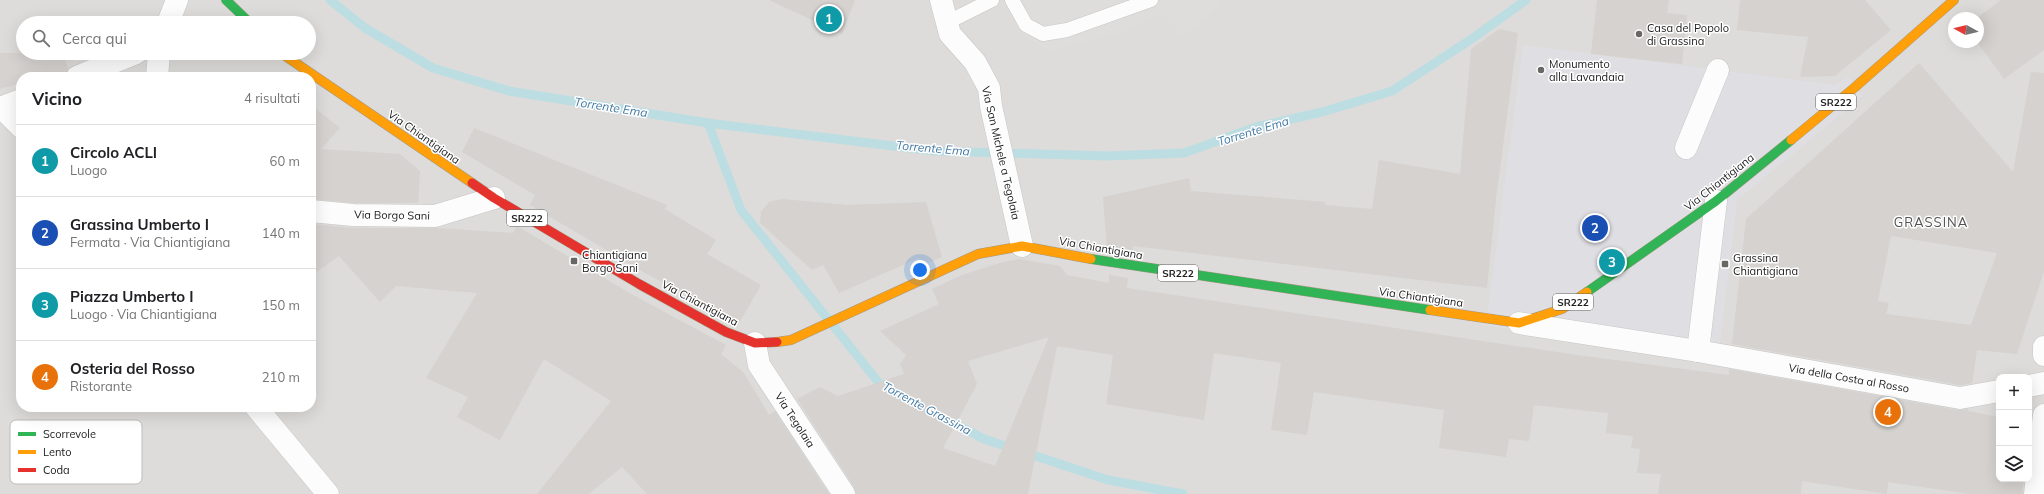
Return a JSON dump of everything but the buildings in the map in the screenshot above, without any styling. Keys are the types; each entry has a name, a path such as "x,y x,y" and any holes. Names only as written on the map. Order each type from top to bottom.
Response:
{"main road":[{"path":"226,0 243,16"},
{"name":"Via Chiantigiana","path":"316,77 494,198 666,299 726,332 755,343 774,343 791,340 978,254 1022,246 1118,264 1519,323 1562,309 1716,201 1848,92 1954,0"},
{"name":"Via Chiantigiana","path":"291,60 309,72"}],"street":[{"path":"171,16 177,0"},
{"name":"Via San Michele a Tegolaia","path":"941,0 950,34 975,62 989,88 991,106 1022,246"},
{"path":"89,72 119,60"},
{"path":"157,72 158,60"},
{"path":"1686,148 1718,70"},
{"path":"8,105 16,119"},
{"name":"Via Borgo Sani","path":"316,211 353,215 435,216 494,198"},
{"path":"1698,351 1716,201"},
{"name":"Via della Costa al Rosso","path":"1519,323 1698,351 1960,398 1996,392"},
{"name":"Via Tegolaia","path":"755,343 759,365 844,494"},
{"path":"2044,347 2044,355"},
{"path":"2032,385 2044,383"},
{"path":"260,412 328,494"},
{"path":"2035,494 2044,415"}],"lane":[{"path":"946,23 992,0"},
{"path":"1012,0 1026,25 1043,34 1067,30 1151,0"}],"shaded area":[{"name":"GRASSINA","path":"0,0 2044,0 2044,494 0,494"},
{"path":"1003,0 1222,0 1209,17 1181,37 1163,13 1128,31 1050,50 1022,35"},
{"path":"1523,45 1836,85 1848,76 1863,96 1737,200 1718,362 1486,325"}],"waterway":[{"name":"Torrente Ema","path":"330,0 365,28 433,68 509,91 708,123 934,151 1107,156 1184,153 1256,127 1322,112 1392,91 1473,38 1526,0"},
{"name":"Torrente Grassina","path":"708,123 741,210 879,383 889,388"},
{"name":"Torrente Grassina","path":"946,419 984,439 1108,480 1183,494"}],"traffic: fast":[{"path":"226,0 243,16"},
{"path":"1587,292 1716,201 1791,140"},
{"path":"1091,259 1430,310"}],"traffic: slow":[{"path":"1791,140 1854,88 1954,0"},
{"path":"291,60 309,72"},
{"path":"316,77 472,183"},
{"path":"777,342 791,340 978,254 1022,246 1091,259"},
{"path":"1430,310 1519,323 1562,309 1587,292"}],"traffic: jam":[{"path":"472,183 494,198 639,284 726,332 755,343 777,342"}],"place":[{"name":"Circolo ACLI","path":"829,19"},
{"name":"Casa del Popolo di Grassina","path":"1639,34"},
{"name":"Monumento alla Lavandaia","path":"1541,70"},
{"name":"Grassina Umberto I","path":"1595,228"},
{"name":"Chiantigiana Borgo Sani","path":"574,261"},
{"name":"Piazza Umberto I","path":"1612,262"},
{"name":"Grassina Chiantigiana","path":"1725,264"},
{"name":"Osteria del Rosso","path":"1888,412"}],"district":[{"name":"GRASSINA","path":"1931,222"}]}
